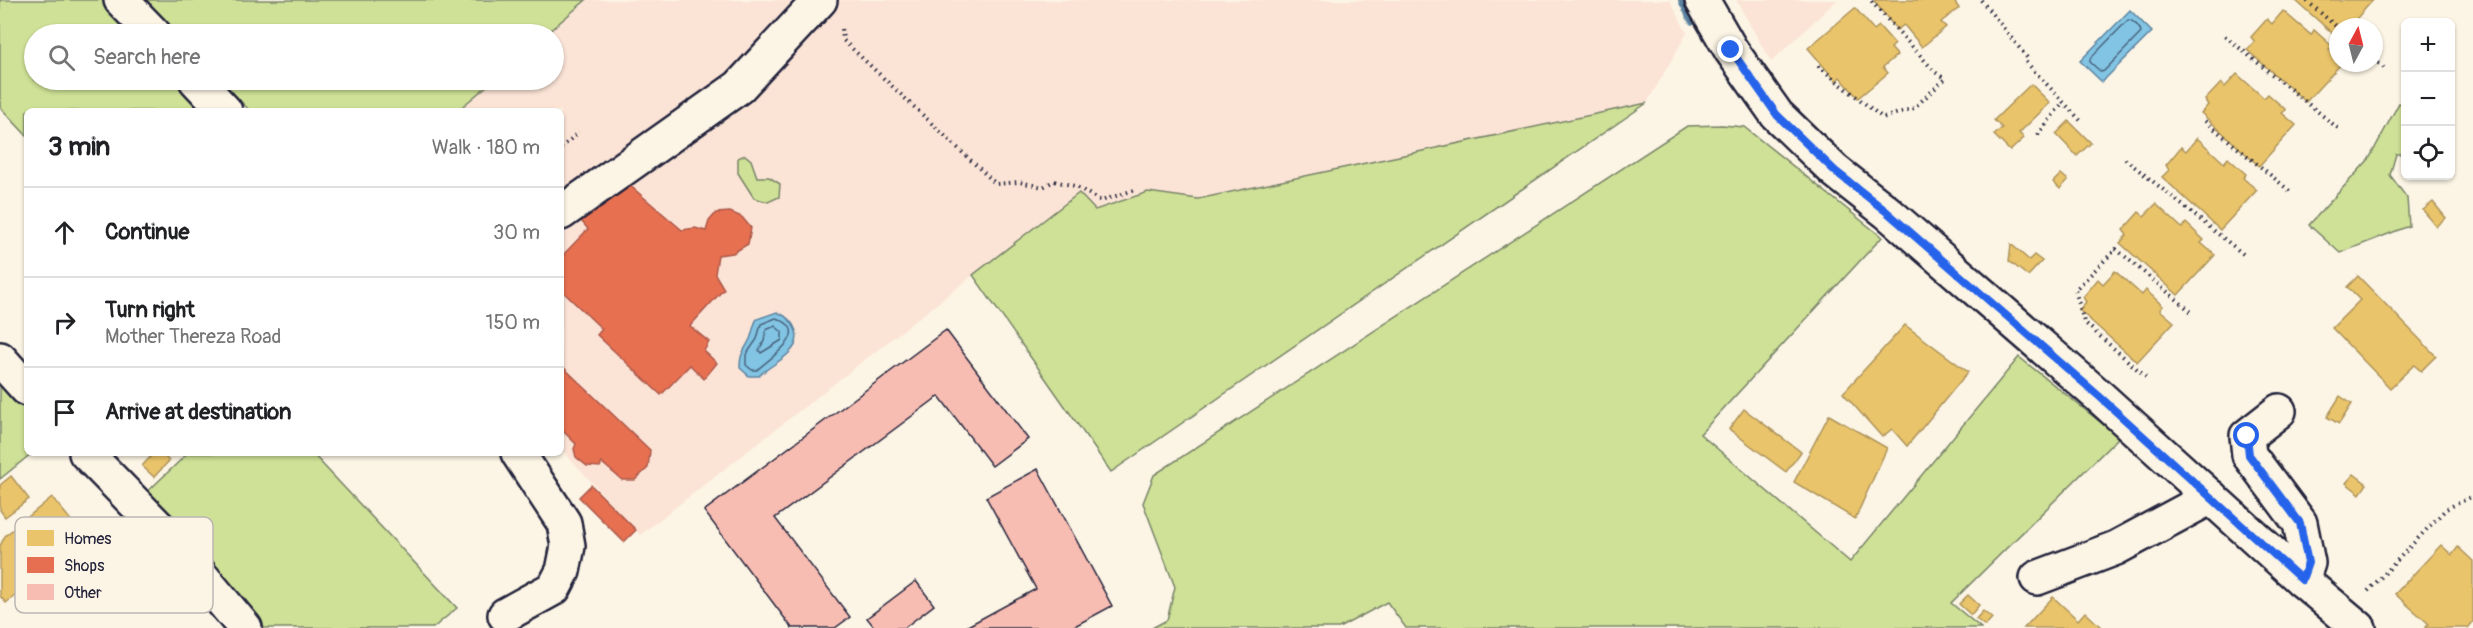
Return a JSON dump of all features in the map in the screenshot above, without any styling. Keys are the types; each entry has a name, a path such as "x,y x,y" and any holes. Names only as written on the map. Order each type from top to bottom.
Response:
{"street":[{"path":"121,0 144,24"},
{"path":"564,211 739,87 820,0"},
{"path":"1702,0 1731,50 1777,115 1835,171 1887,212 2100,397 2302,580 2352,622"},
{"path":"205,90 222,108"},
{"path":"0,359 24,386"},
{"path":"2279,411 2247,436 2249,455 2300,523 2308,563 2302,580"},
{"path":"89,456 149,517"},
{"path":"506,615 554,588 563,571 568,546 564,523 520,456"},
{"path":"2037,578 2116,548 2211,497"},
{"path":"213,590 245,628"}],"path":[{"path":"1818,66 1883,118 1914,108 1945,79 1935,72 1870,0"},
{"path":"1981,0 2028,61 2081,121"},
{"path":"2307,1 2329,20"},
{"path":"2225,36 2339,129"},
{"path":"843,40 996,184 1019,182 1043,187 1054,181 1075,186 1101,201 1137,189"},
{"path":"2383,67 2386,70"},
{"path":"2038,135 2063,102"},
{"path":"2205,121 2291,192"},
{"path":"564,145 579,132"},
{"path":"2125,159 2243,254"},
{"path":"2146,377 2084,322 2075,290 2116,249 2194,314"},
{"path":"2352,622 2446,509 2473,496"}],"shaded area":[{"path":"586,0 1670,0 1687,33 1647,103 1198,199 1148,192 1095,210 1079,193 640,535 564,452 564,108 461,108 482,90 564,90 564,24 558,24"},
{"path":"1736,0 1837,0 1771,62"}],"green space":[{"path":"0,0 102,0 125,24 24,24 24,90 187,90 204,108 24,108 24,133 0,107"},
{"path":"146,0 586,0 558,24 169,24"},
{"path":"230,90 482,90 461,108 247,108"},
{"path":"1647,103 1111,472 973,275 1079,193 1095,210 1148,192 1198,199"},
{"path":"2399,103 2401,104 2401,154 2396,154 2390,175 2407,198 2409,226 2340,253 2309,225 2369,159"},
{"path":"1687,126 1744,127 1882,237 1700,434 1850,562 2019,357 2119,437 1951,603 1981,628 1406,628 1387,602 1339,628 1152,628 1167,620 1175,587 1143,503 1154,475"},
{"path":"745,155 751,160 757,177 769,177 780,184 779,197 768,202 754,198 738,173 738,158"},
{"path":"0,377 24,403 24,456 28,456 0,479"},
{"path":"185,456 315,456 457,608 433,628 264,628 213,571 213,517 164,517 144,495"}],"water":[{"path":"2130,10 2152,32 2102,82 2080,61"},
{"path":"777,312 788,319 795,330 797,335 794,347 759,376 749,376 740,368 740,363 756,321"}],"building: Homes":[{"path":"1875,0 1953,0 1959,8 1941,22 1946,27 1922,47 1904,25 1897,30"},
{"path":"2295,0 2373,0 2357,18 2329,18 2329,30"},
{"path":"1855,8 1874,30 1879,26 1895,44 1891,48 1897,55 1883,67 1888,73 1858,98 1840,77 1836,81 1808,48"},
{"path":"2283,11 2311,35 2314,30 2329,43 2329,72 2334,72 2306,102 2247,50 2255,42 2251,37 2267,19 2272,24"},
{"path":"2237,74 2264,98 2268,94 2286,110 2282,113 2296,125 2259,166 2201,113 2208,105 2205,100 2221,83 2225,87"},
{"path":"2031,84 2050,103 2019,133 2024,138 2010,151 1994,135 2002,128 1994,120"},
{"path":"2069,121 2091,143 2077,156 2056,134"},
{"path":"2197,138 2224,163 2228,158 2246,174 2243,178 2257,190 2220,230 2162,177 2169,170 2166,165 2181,147 2186,151"},
{"path":"2061,174 2068,180 2060,189 2053,182"},
{"path":"2433,202 2446,218 2436,226 2423,210"},
{"path":"2156,204 2182,228 2186,223 2204,240 2201,243 2215,255 2178,295 2120,243 2127,235 2123,230 2139,212 2144,216"},
{"path":"2011,244 2029,260 2034,255 2042,261 2028,276 2009,261"},
{"path":"2115,271 2142,295 2146,290 2163,306 2160,310 2174,322 2137,362 2079,310 2086,302 2083,297 2098,279 2103,284"},
{"path":"2358,276 2436,356 2421,371 2414,365 2390,388 2332,328 2360,300 2347,287"},
{"path":"1905,325 1968,372 1907,446 1892,429 1882,437 1843,393"},
{"path":"2340,396 2352,404 2339,424 2327,417"},
{"path":"1744,409 1801,452 1786,472 1729,429"},
{"path":"1829,415 1887,448 1855,519 1794,482"},
{"path":"151,456 164,456 169,461 154,477 142,466"},
{"path":"2354,474 2367,484 2360,494 2346,483"},
{"path":"11,476 29,499 5,517 0,510 0,485"},
{"path":"52,497 68,517 28,517"},
{"path":"15,528 15,596 6,603 0,596 0,546 5,536"},
{"path":"2441,545 2452,555 2458,547 2473,561 2473,622 2468,628 2425,628 2429,624 2395,594"},
{"path":"1968,595 1979,605 1971,615 1959,604"},
{"path":"2053,597 2078,620 2085,612 2102,628 2024,628"},
{"path":"1983,611 1992,618 1985,626 1976,619"}],"building: Shops":[{"path":"627,183 682,230 695,228 706,231 709,221 716,213 730,212 742,217 751,228 748,244 733,253 718,255 715,274 724,289 690,326 709,342 704,351 717,363 704,379 690,365 661,395 597,335 602,329 564,293 564,254 588,229 576,215 610,200"},
{"path":"564,368 650,450 648,468 635,480 622,480 602,463 600,467 587,466 576,457 574,449 576,444 564,432"},
{"path":"591,485 636,530 624,542 579,497"}],"building: Other":[{"path":"946,330 1028,439 992,466 939,396 775,518 850,617 835,628 792,628 704,511"},
{"path":"1038,469 1112,606 1071,628 964,628 1036,589 986,497"},
{"path":"916,581 934,605 904,628 875,628 867,618"}],"waterway":[{"path":"1683,0 1693,20"}],"route":[{"path":"1731,50 1777,115 1835,171 1887,212 2100,397 2302,580 2308,563 2300,523 2249,455 2247,436"}]}
